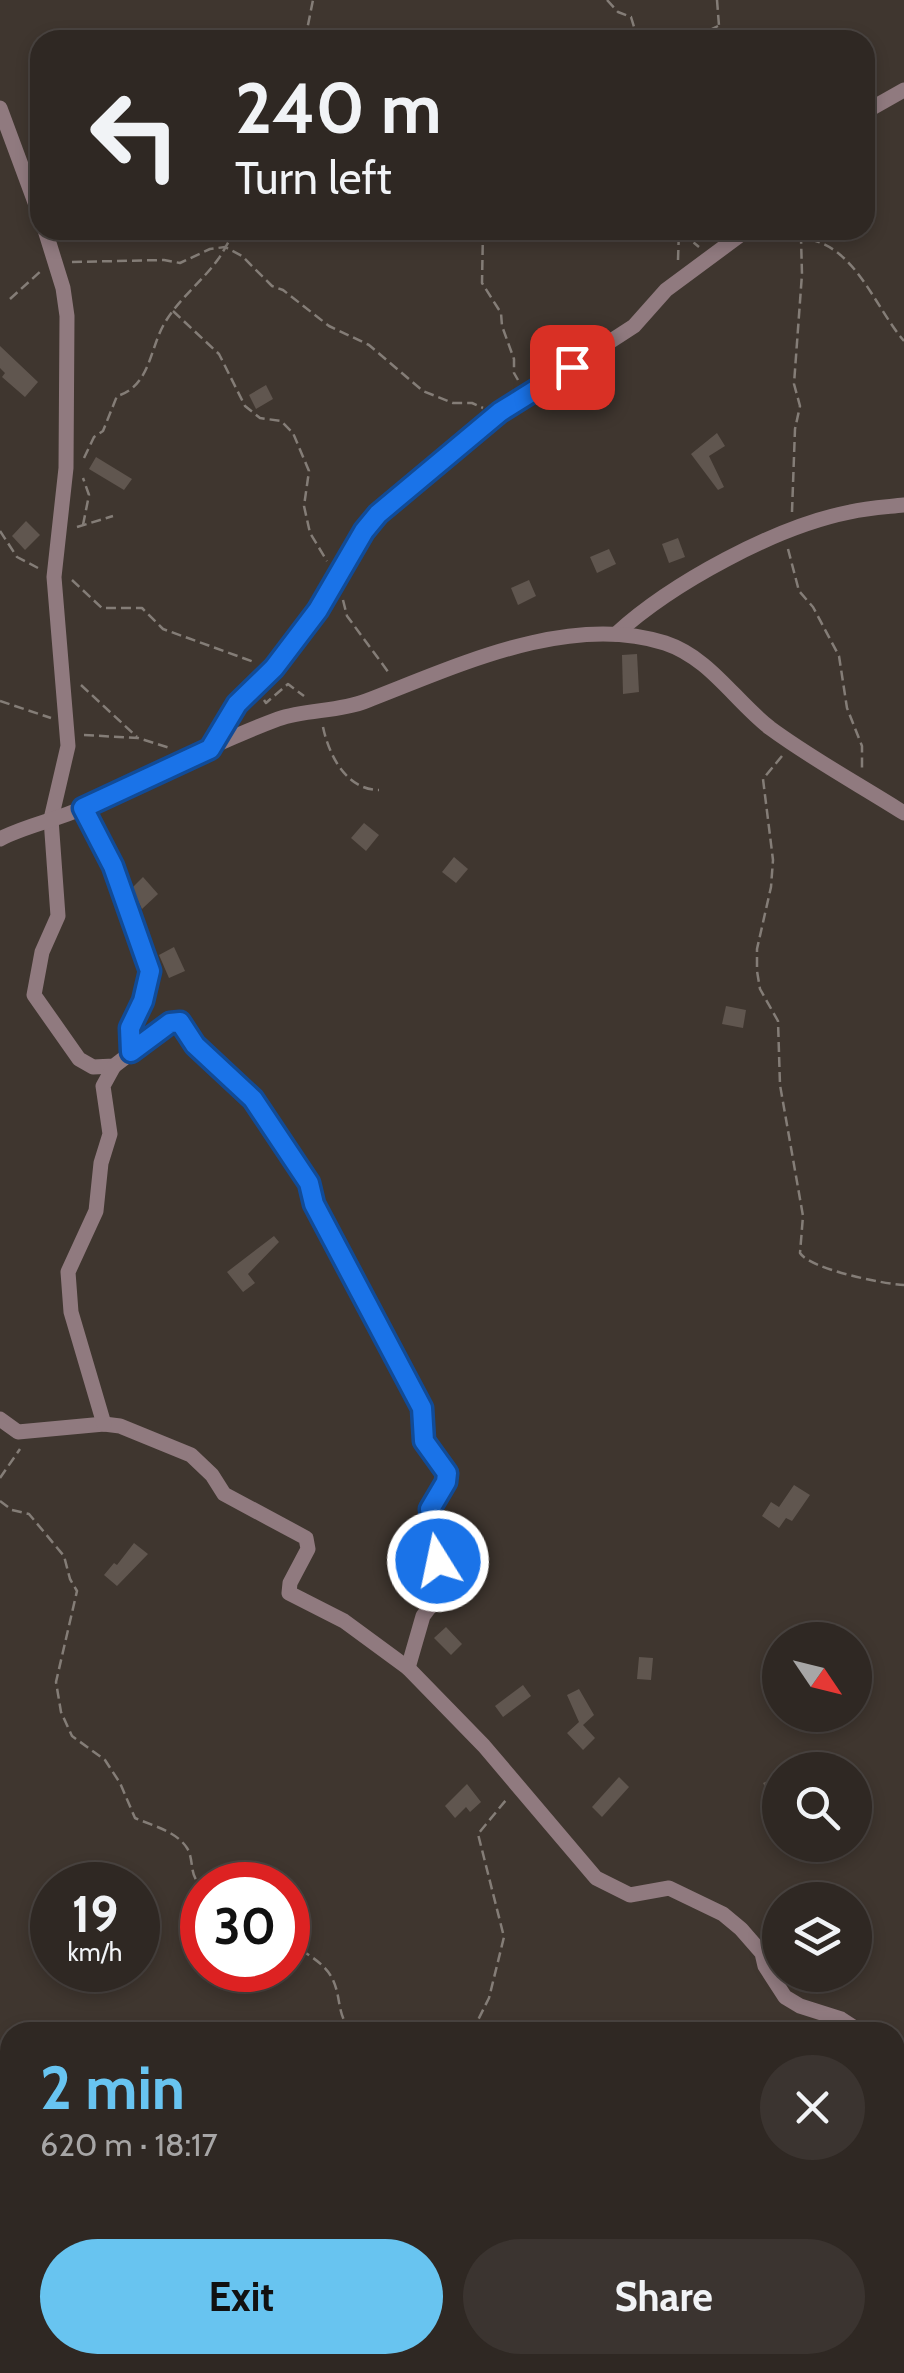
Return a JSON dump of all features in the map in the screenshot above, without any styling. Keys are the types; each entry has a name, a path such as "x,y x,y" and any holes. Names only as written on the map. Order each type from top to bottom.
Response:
{"street":[{"path":"875,106 904,90"},
{"path":"0,108 30,189"},
{"path":"48,240 64,288 67,316 64,502 56,535 55,568 66,766 51,819 58,916 42,952 34,995 84,1064 114,1066"},
{"path":"210,749 237,704 274,668 378,514 500,412 634,326 676,282 734,240"},
{"path":"616,634 634,618 713,568 785,531 848,512 904,504"},
{"path":"0,839 83,808 280,718 364,702 398,686 506,649 616,634 662,642 692,655 766,725 904,813"},
{"path":"83,808 113,866 150,971 143,1001 130,1028 131,1052"},
{"path":"104,1424 71,1312 68,1272 96,1211 101,1163 110,1134 103,1086 114,1066 175,1020 195,1045 253,1099 309,1183 327,1230 422,1408 424,1441 448,1476 430,1512 444,1582 442,1592 423,1616 408,1668"},
{"path":"0,1419 18,1432 120,1426 191,1455 206,1467 224,1494 304,1536 308,1550 290,1583 289,1594 344,1621 408,1668 465,1725 596,1878 630,1895 669,1888 722,1914 762,1953 765,1966 786,1997 846,2022"}],"path":[{"path":"308,30 313,0"},
{"path":"607,0 618,12 631,17 635,30"},
{"path":"717,0 720,30"},
{"path":"710,30 719,26"},
{"path":"83,525 89,495 78,470 94,437 103,431 117,396 128,393 147,370 162,327 229,240"},
{"path":"483,240 482,283 502,314 514,373 525,394"},
{"path":"676,282 678,240"},
{"path":"690,240 712,257"},
{"path":"801,240 794,384 800,406 795,429 794,491 785,531 794,579 839,656 847,708 862,746 860,785"},
{"path":"817,240 839,251 904,342"},
{"path":"10,299 55,260 180,263 210,249 225,247 242,256 272,286 329,326 369,345 423,390 453,403 472,403 500,412"},
{"path":"173,311 219,354 245,406 260,418 281,421 293,433 309,472 304,506 310,533 337,576 347,616 398,686"},
{"path":"56,535 113,516"},
{"path":"0,531 17,556 36,568 55,568 102,608 142,608 163,629 274,668"},
{"path":"60,674 84,686 138,738"},
{"path":"252,687 266,703 288,684 318,710 326,742 352,784 364,790 379,790"},
{"path":"0,701 66,724 70,735 138,738 170,748 210,749"},
{"path":"788,740 781,758 763,779 773,860 772,887 757,949 760,989 778,1021 780,1085 803,1216 800,1253 810,1264 884,1284 904,1285"},
{"path":"0,1478 20,1448 18,1432"},
{"path":"0,1502 29,1514 64,1556 77,1590 56,1682 61,1712 72,1736 105,1760 135,1818 176,1836 190,1852 190,1862"},
{"path":"477,2022 489,1998 504,1937 478,1834 516,1787"},
{"path":"310,1958 326,1970 334,1983 339,2012 345,2022"}],"building":[{"path":"0,346 38,382 25,397 2,377 5,373 0,368"},
{"path":"266,385 273,399 256,409 249,395"},
{"path":"717,433 725,446 709,456 724,487 718,490 691,454"},
{"path":"96,457 132,479 124,490 89,469"},
{"path":"26,521 40,535 25,550 12,536"},
{"path":"678,538 685,557 669,563 662,544"},
{"path":"609,549 616,564 597,573 590,557"},
{"path":"529,580 536,596 518,605 511,588"},
{"path":"637,654 639,692 623,694 622,655"},
{"path":"364,823 379,835 366,851 351,838"},
{"path":"454,857 468,869 456,883 442,872"},
{"path":"143,877 158,894 142,909 132,888"},
{"path":"174,947 185,971 169,978 159,955"},
{"path":"726,1006 746,1010 743,1028 722,1024"},
{"path":"274,1236 279,1242 248,1274 255,1283 243,1292 227,1272"},
{"path":"794,1485 810,1495 792,1521 786,1518 779,1528 762,1516 771,1502 779,1507"},
{"path":"134,1543 148,1554 117,1586 104,1575"},
{"path":"446,1627 462,1644 451,1655 434,1638"},
{"path":"639,1657 653,1658 651,1680 637,1679"},
{"path":"523,1685 531,1696 503,1717 495,1706"},
{"path":"579,1689 594,1715 583,1725 595,1738 583,1750 567,1733 579,1722 567,1695"},
{"path":"619,1777 629,1787 602,1817 592,1807"},
{"path":"467,1784 481,1802 470,1812 466,1807 455,1818 445,1806"}],"route":[{"path":"438,1561 430,1509 447,1473 424,1441 422,1408 314,1204 309,1183 253,1099 195,1045 180,1022 170,1023 131,1052 130,1028 143,1001 150,971 121,885 83,808 210,749 237,704 274,668 318,610 378,514 500,412 572,367"}]}
